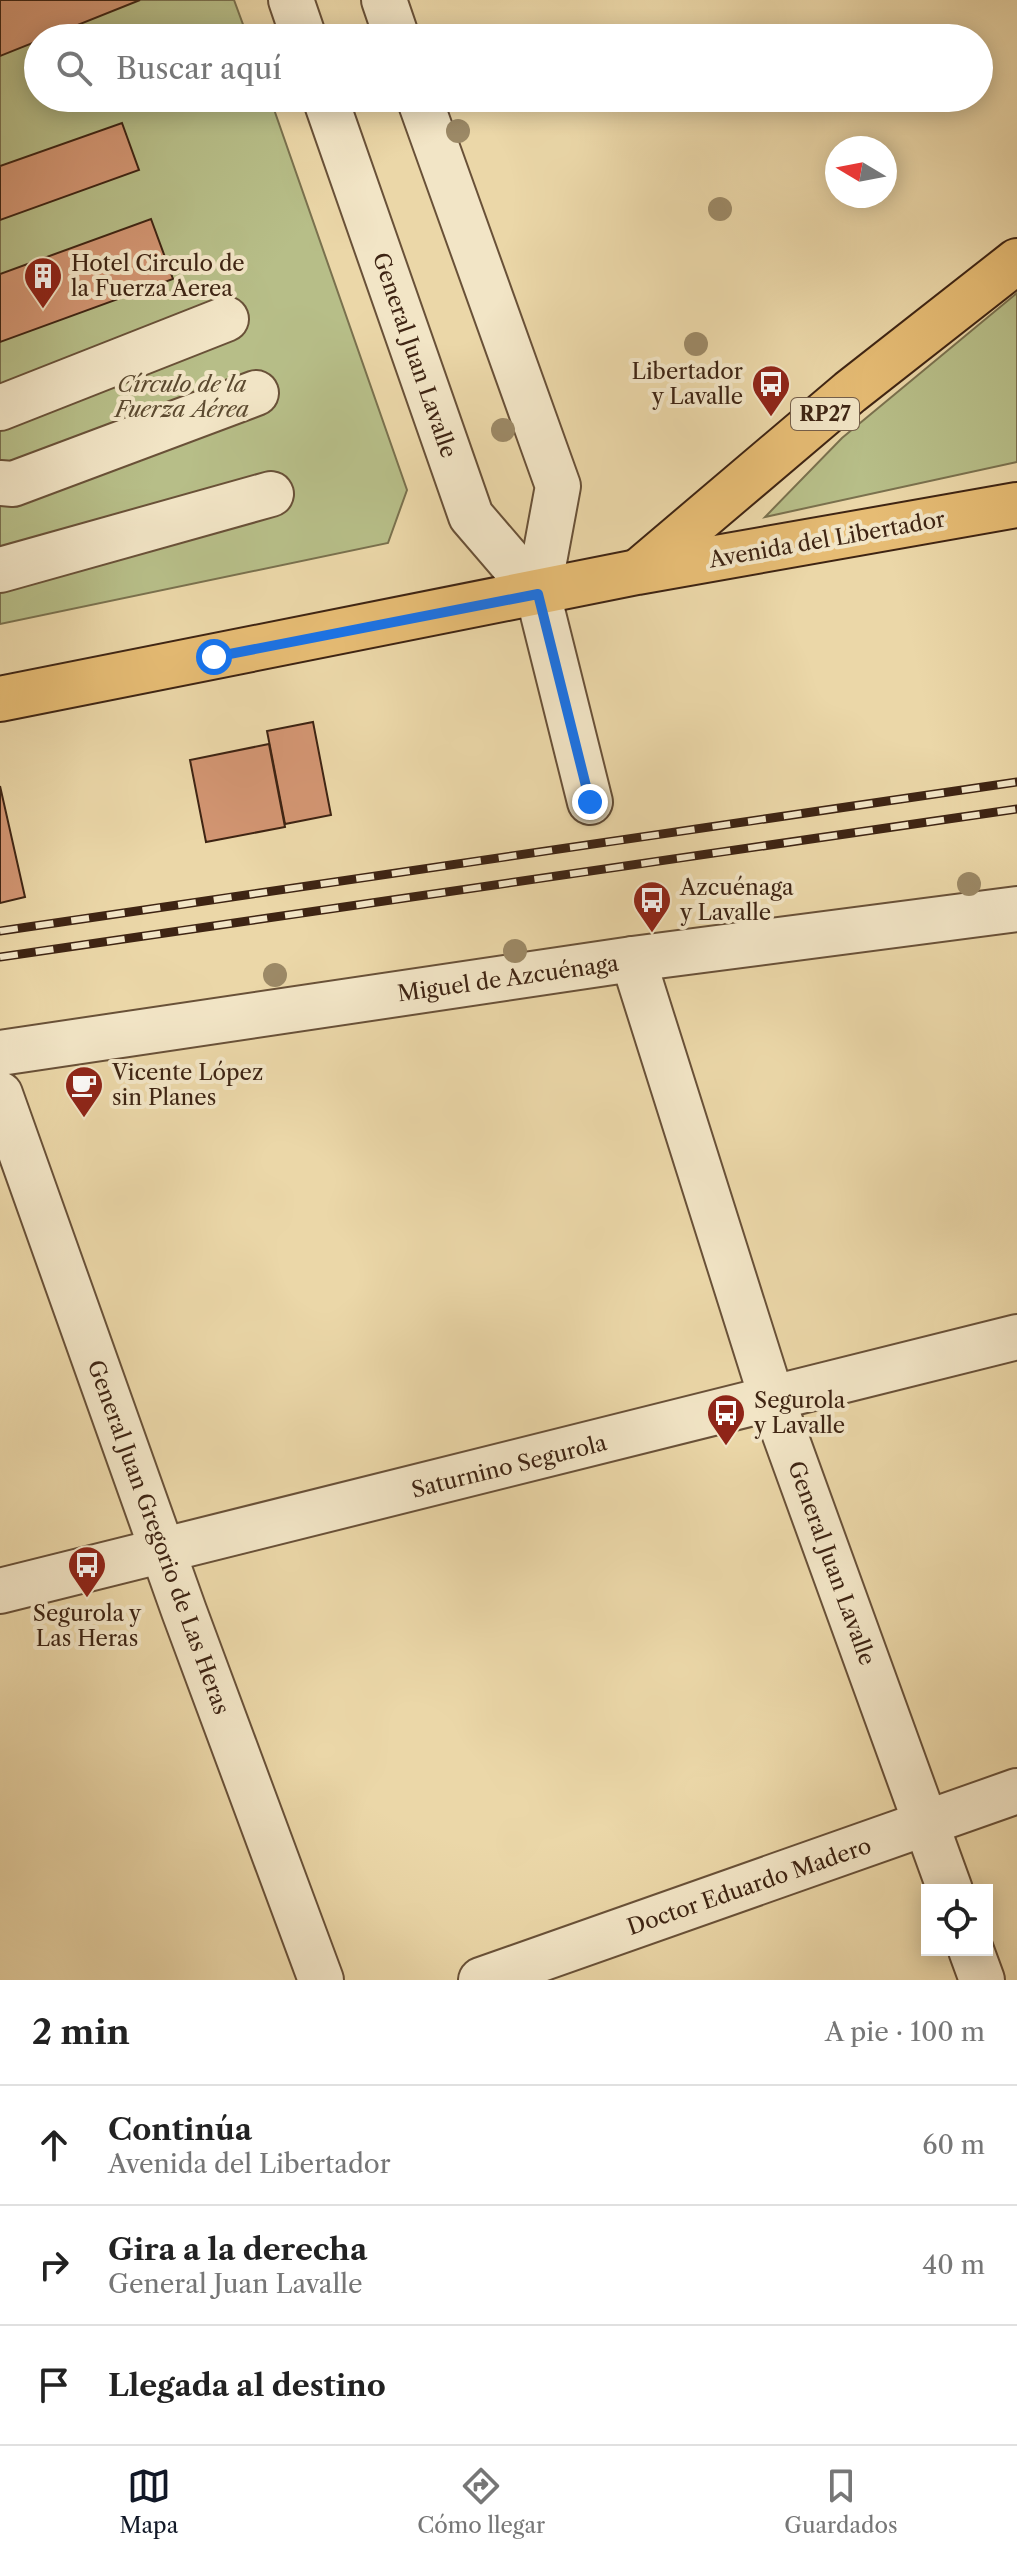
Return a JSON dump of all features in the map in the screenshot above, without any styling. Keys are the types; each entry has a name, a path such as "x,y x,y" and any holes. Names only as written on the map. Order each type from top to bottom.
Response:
{"main road":[{"name":"Avenida del Libertador","path":"637,572 850,392 1017,261"},
{"name":"Avenida del Libertador","path":"0,699 637,572 1017,505"}],"street":[{"path":"291,0 299,24"},
{"path":"384,0 392,24"},
{"name":"General Juan Lavalle","path":"330,112 471,516 538,594"},
{"name":"General Juan Lavalle","path":"424,112 558,486 538,594 590,802"},
{"path":"0,408 226,319"},
{"path":"0,483 13,484 256,393"},
{"path":"0,570 271,494"},
{"name":"Miguel de Azcuénaga","path":"0,1053 633,959 1017,909"},
{"name":"General Juan Lavalle","path":"633,959 772,1399 948,1884"},
{"name":"General Juan Gregorio de Las Heras","path":"0,1094 321,1980"},
{"name":"Saturnino Segurola","path":"0,1591 1017,1337"},
{"name":"Doctor Eduardo Madero","path":"481,1980 1017,1791"},
{"path":"973,1956 982,1980"}],"green space":[{"name":"Círculo de la Fuerza Aérea","path":"0,0 234,0 243,24 24,24 24,112 275,112 407,490 388,543 0,624"},
{"path":"1017,293 1017,462 765,517 842,438"}],"building":[{"path":"0,0 140,0 80,24 24,24 24,46 0,56"},
{"path":"122,123 139,170 0,220 0,166"},
{"name":"Hotel Circulo de la Fuerza Aerea","path":"151,219 173,279 0,342 0,274"},
{"path":"313,722 331,815 285,824 267,731"},
{"path":"269,744 285,827 206,842 190,760"},
{"path":"0,786 25,897 0,903"}],"railway":[{"path":"0,931 1017,782"},
{"path":"0,957 1017,809"}],"place":[{"name":"Hotel Circulo de la Fuerza Aerea","path":"43,310"},
{"name":"Libertador y Lavalle","path":"771,418"},
{"name":"Azcuénaga y Lavalle","path":"652,934"},
{"name":"Vicente López sin Planes","path":"84,1119"},
{"name":"Segurola y Lavalle","path":"726,1447"},
{"name":"Segurola y Las Heras","path":"87,1599"}],"route":[{"path":"214,657 538,594 590,802"}]}
